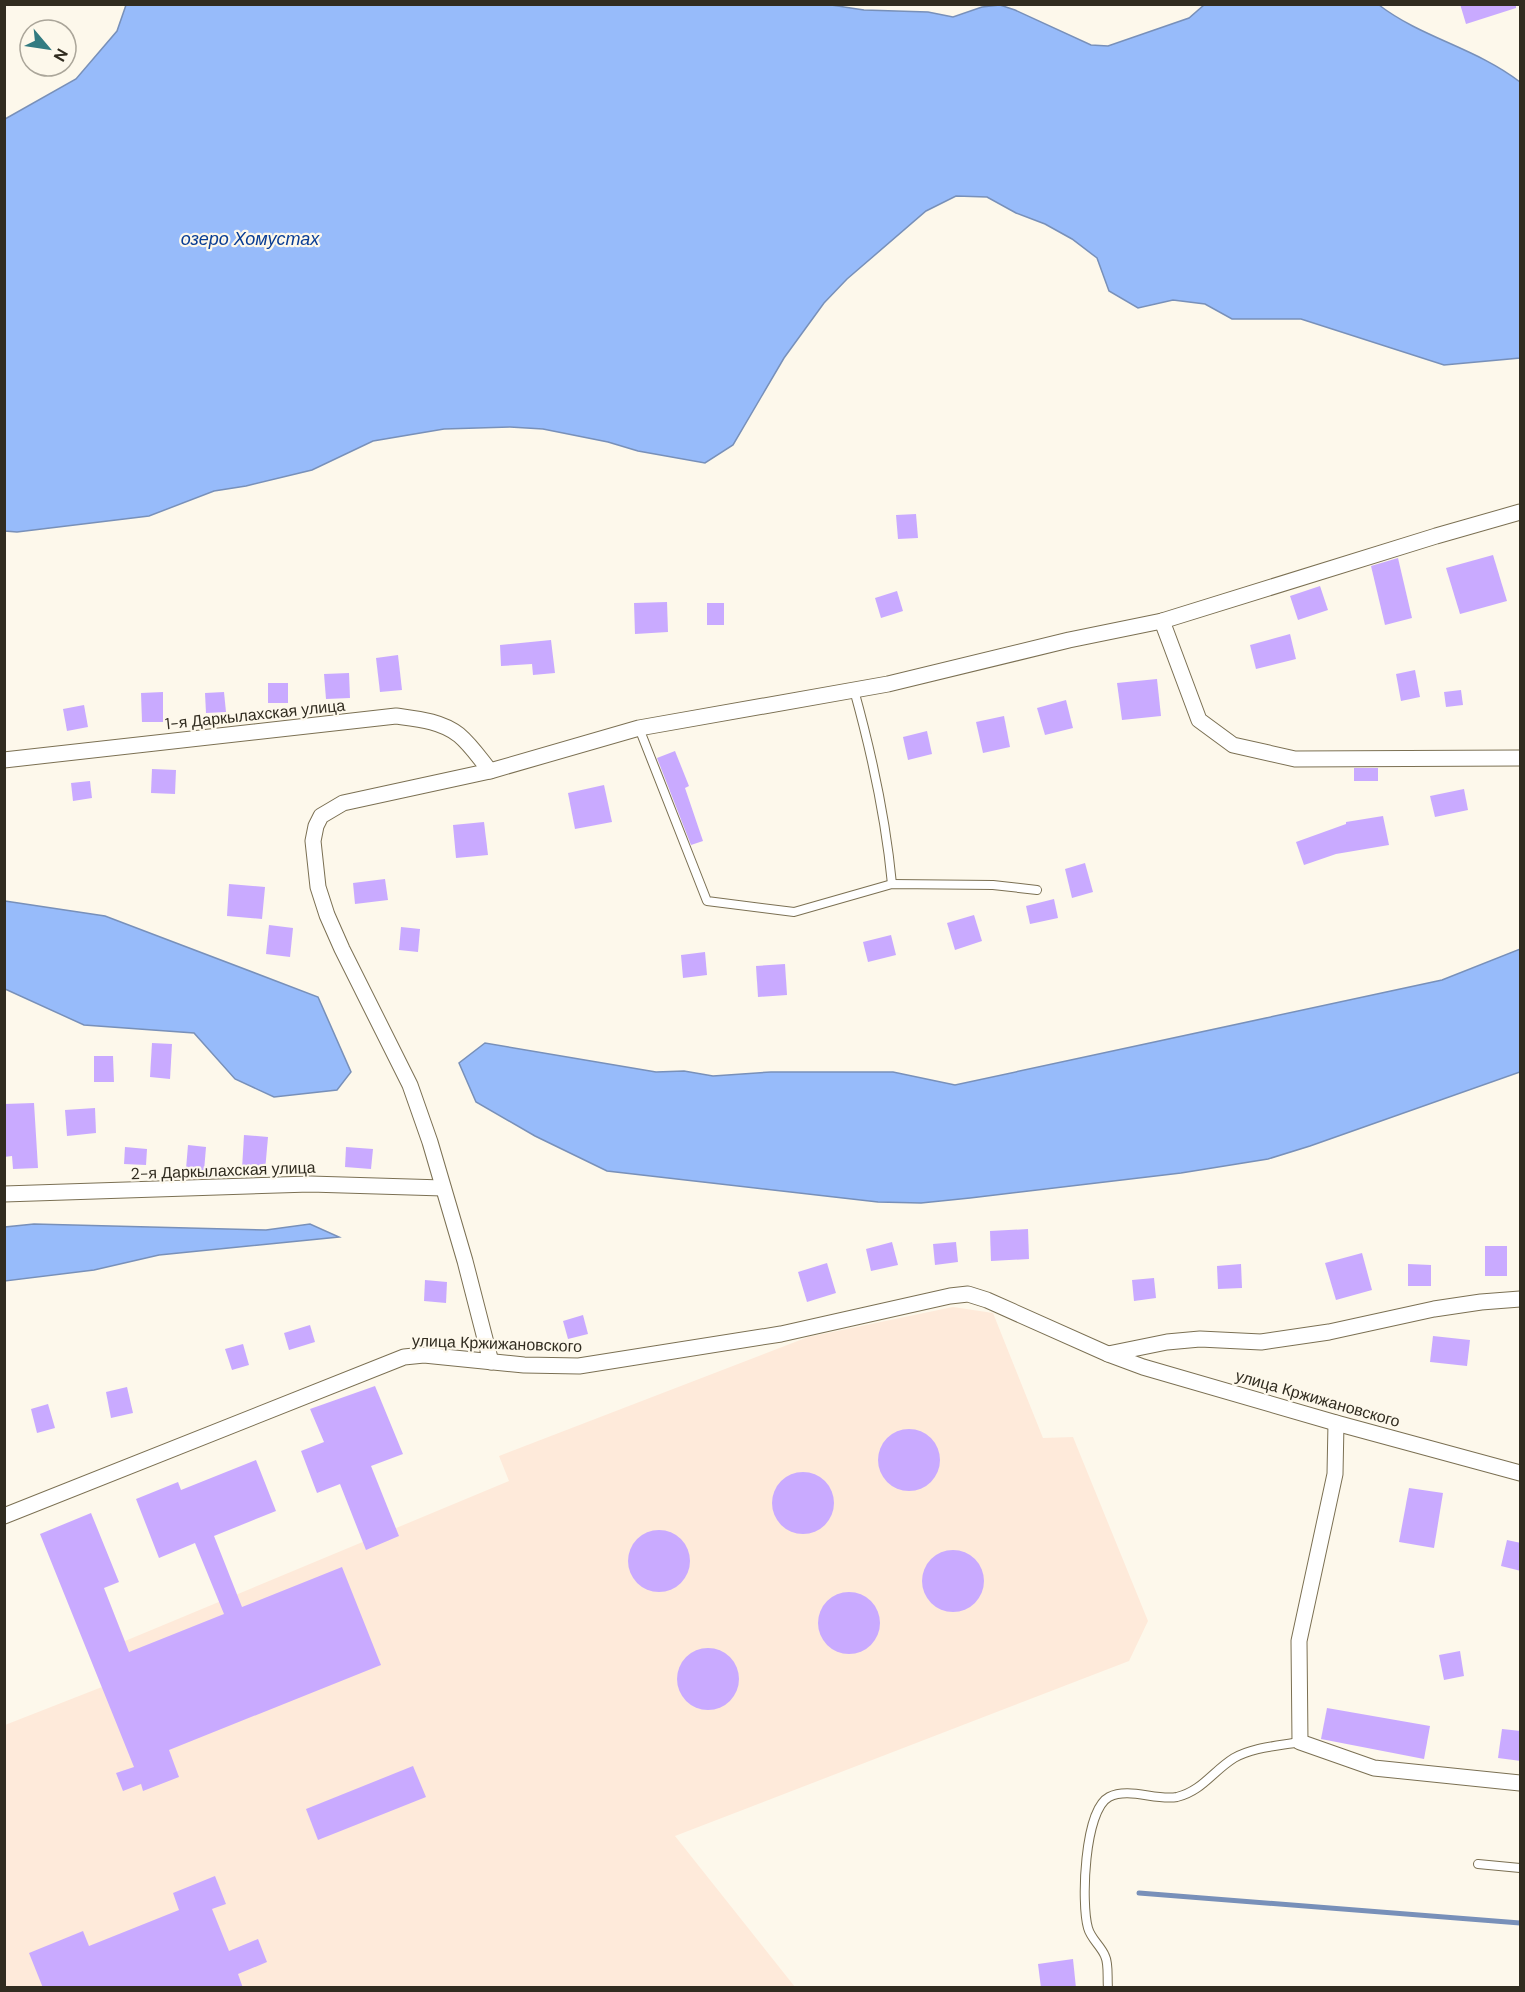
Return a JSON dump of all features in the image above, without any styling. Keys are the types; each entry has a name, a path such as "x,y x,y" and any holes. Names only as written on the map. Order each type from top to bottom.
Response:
{"street":[{"path":"491,1362 465,1261 411,1085 327,915 318,887 313,841 321,816 343,803 490,771 639,728 888,684 1069,640 1162,621 1521,512"},
{"path":"1162,621 1199,720 1233,745 1295,759 1521,758"},
{"name":"1-я Даркылахская улица","path":"4,760 396,716 442,725 459,736 490,771"},
{"name":"2-я Даркылахская улица","path":"4,1194 310,1184 443,1188"},
{"name":"улица Кржижановского","path":"4,1516 404,1358 424,1355 491,1362 579,1366 781,1334 950,1296 968,1294 1007,1308 1108,1354 1152,1370 1521,1473"},
{"name":"улица Кржижановского","path":"1108,1354 1167,1342 1200,1339 1261,1342 1329,1332 1434,1309 1521,1299"},
{"path":"1336,1423 1335,1474 1299,1641 1300,1742 1374,1768 1521,1783"}],"lane":[{"path":"854,690 889,852 892,884"},
{"path":"639,728 707,901 794,912 892,884 993,885 1037,890"},
{"path":"1108,1988 1106,1956 1088,1930 1083,1898 1092,1824 1098,1807 1107,1798 1119,1794 1176,1797 1200,1788 1231,1760 1246,1752 1300,1742"},
{"path":"1478,1864 1521,1868"}],"shaded area":[{"path":"953,1307 993,1313 1043,1438 1073,1437 1148,1621 1129,1661 675,1836 795,1987 5,1988 5,1725 102,1687 71,1608 106,1594 125,1641 509,1481 499,1456 808,1337"}],"water":[{"name":"озеро Хомустах","path":"126,5 831,5 864,10 928,12 953,17 982,7 1000,5 1091,45 1108,46 1189,18 1204,5 1379,5 1413,26 1485,60 1520,82 1520,358 1444,365 1301,319 1232,319 1205,304 1173,300 1138,308 1109,291 1097,258 1072,239 987,197 956,196 926,211 847,279 824,303 784,358 733,445 705,463 638,451 608,442 543,429 510,427 444,429 373,441 312,470 246,486 214,491 149,516 17,532 5,531 5,119 78,78 117,31"},
{"path":"5,901 105,916 318,997 351,1072 337,1090 274,1097 235,1079 194,1033 84,1025 5,989"},
{"path":"1520,949 1520,1072 1268,1159 1181,1173 970,1198 921,1203 878,1202 607,1171 535,1136 476,1102 459,1063 485,1043 656,1072 684,1071 713,1076 771,1072 893,1072 955,1085 1442,980"},
{"path":"34,1224 266,1230 310,1224 339,1237 159,1255 94,1270 5,1281 5,1227"}],"building":[{"path":"1460,4 1516,4 1516,8 1466,24"},
{"path":"916,514 918,538 898,539 896,515"},
{"path":"1493,555 1507,601 1460,614 1446,568"},
{"path":"1398,558 1412,618 1385,625 1371,566"},
{"path":"1320,586 1328,610 1298,620 1290,596"},
{"path":"897,591 903,611 881,618 875,598"},
{"path":"667,602 668,632 635,634 634,603"},
{"path":"707,603 724,603 724,625 707,625"},
{"path":"1290,634 1296,659 1256,669 1250,645"},
{"path":"551,640 555,673 533,675 532,664 501,666 500,645"},
{"path":"398,655 402,690 380,692 376,658"},
{"path":"1415,670 1420,697 1401,701 1396,674"},
{"path":"349,673 350,698 326,699 324,674"},
{"path":"1157,679 1161,716 1122,720 1117,683"},
{"path":"268,683 288,683 288,703 268,703"},
{"path":"1461,690 1463,705 1446,707 1444,692"},
{"path":"163,692 163,722 142,722 141,693"},
{"path":"224,692 226,712 206,713 205,693"},
{"path":"1066,700 1073,728 1045,735 1037,708"},
{"path":"84,705 88,727 67,731 63,709"},
{"path":"1004,716 1010,747 983,753 976,722"},
{"path":"927,731 932,754 908,760 903,737"},
{"path":"675,751 689,786 685,788 703,841 691,845 657,758"},
{"path":"1354,768 1378,768 1378,781 1354,781"},
{"path":"152,769 176,770 175,794 151,793"},
{"path":"90,781 92,798 73,801 71,783"},
{"path":"604,785 612,822 575,829 568,793"},
{"path":"1464,789 1468,810 1435,817 1430,796"},
{"path":"1383,816 1389,845 1336,854 1304,865 1296,842 1346,824 1346,822"},
{"path":"484,822 488,855 456,858 453,825"},
{"path":"1085,863 1093,892 1072,898 1065,869"},
{"path":"385,879 388,900 355,904 353,883"},
{"path":"229,884 265,887 262,919 227,916"},
{"path":"1054,899 1058,918 1030,924 1026,906"},
{"path":"974,915 982,941 955,950 947,923"},
{"path":"269,925 293,928 290,957 266,954"},
{"path":"401,927 420,929 418,952 399,950"},
{"path":"891,935 896,955 868,962 863,942"},
{"path":"705,952 707,975 683,978 681,955"},
{"path":"785,964 787,995 758,997 756,966"},
{"path":"152,1043 172,1044 170,1079 150,1077"},
{"path":"94,1056 113,1056 114,1082 94,1082"},
{"path":"34,1103 38,1168 13,1169 12,1156 4,1157 4,1104"},
{"path":"95,1108 96,1133 67,1136 65,1110"},
{"path":"244,1135 268,1137 265,1171 242,1169"},
{"path":"188,1145 206,1147 204,1171 186,1169"},
{"path":"125,1147 147,1149 146,1165 124,1164"},
{"path":"346,1147 373,1149 371,1169 345,1167"},
{"path":"1028,1229 1029,1259 991,1261 990,1231"},
{"path":"892,1242 898,1265 871,1271 866,1249"},
{"path":"956,1242 958,1262 935,1265 933,1244"},
{"path":"1485,1246 1507,1246 1507,1276 1485,1276"},
{"path":"1362,1253 1372,1290 1336,1300 1325,1263"},
{"path":"827,1263 836,1293 807,1302 798,1272"},
{"path":"1241,1264 1242,1288 1218,1289 1217,1266"},
{"path":"1408,1264 1431,1265 1431,1286 1408,1286"},
{"path":"1154,1278 1156,1298 1134,1301 1132,1280"},
{"path":"425,1280 447,1282 446,1303 424,1301"},
{"path":"583,1315 588,1334 568,1339 563,1321"},
{"path":"310,1325 315,1342 289,1350 284,1333"},
{"path":"1433,1336 1470,1340 1467,1366 1430,1362"},
{"path":"243,1344 249,1365 232,1370 225,1349"},
{"path":"375,1386 403,1454 371,1466 399,1536 366,1550 340,1484 317,1493 301,1451 324,1442 310,1409"},
{"path":"127,1387 133,1413 111,1418 106,1392"},
{"path":"48,1404 55,1428 37,1433 31,1409"},
{"path":"903,1429 915,1429 931,1438 938,1448 940,1460 938,1472 931,1482 915,1491 903,1491 892,1486 883,1477 878,1466 878,1454 883,1443 892,1434"},
{"path":"256,1460 276,1511 214,1536 242,1607 342,1567 381,1665 169,1750 179,1777 143,1791 141,1784 123,1791 116,1773 134,1767 40,1534 91,1513 119,1582 104,1588 129,1652 224,1614 195,1543 159,1558 136,1499 178,1482 181,1490"},
{"path":"797,1472 809,1472 825,1481 832,1491 834,1503 832,1515 825,1525 809,1534 797,1534 786,1529 777,1520 772,1509 772,1497 777,1486 786,1477"},
{"path":"1409,1488 1443,1493 1434,1548 1399,1542"},
{"path":"653,1530 665,1530 681,1539 688,1549 690,1561 688,1573 681,1583 665,1592 653,1592 642,1587 633,1578 628,1567 628,1555 633,1544 642,1535"},
{"path":"1507,1540 1521,1543 1521,1571 1501,1566"},
{"path":"947,1550 959,1550 975,1559 982,1569 984,1581 982,1593 975,1603 959,1612 947,1612 936,1607 927,1598 922,1587 922,1575 927,1564 936,1555"},
{"path":"843,1592 855,1592 871,1601 878,1611 880,1623 878,1635 871,1645 855,1654 843,1654 832,1649 823,1640 818,1629 818,1617 823,1606 832,1597"},
{"path":"702,1648 714,1648 730,1657 737,1667 739,1679 737,1691 730,1701 714,1710 702,1710 691,1705 682,1696 677,1685 677,1673 682,1662 691,1653"},
{"path":"1460,1651 1464,1676 1444,1680 1439,1655"},
{"path":"1327,1708 1430,1726 1424,1759 1321,1739"},
{"path":"1502,1729 1521,1731 1521,1761 1498,1758"},
{"path":"413,1766 426,1797 318,1840 306,1809"},
{"path":"215,1876 226,1904 212,1909 229,1951 258,1939 267,1962 238,1974 243,1988 43,1988 29,1953 83,1931 89,1946 179,1910 173,1893"},
{"path":"1073,1959 1076,1988 1041,1988 1038,1964"}],"waterway":[{"path":"1139,1893 1520,1923"}]}
